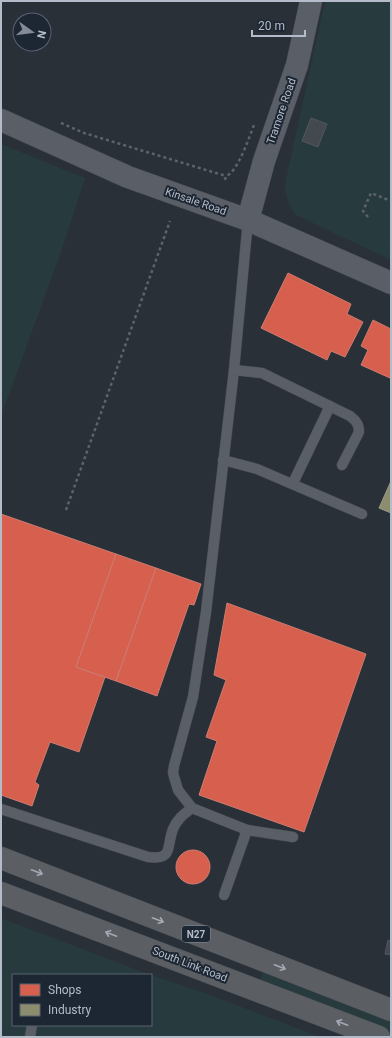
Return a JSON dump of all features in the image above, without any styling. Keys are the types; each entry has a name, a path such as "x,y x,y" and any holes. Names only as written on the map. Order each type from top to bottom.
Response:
{"highway":[{"name":"N27","path":"1,858 391,1010"},
{"name":"South Link Road","path":"1,893 379,1037"}],"street":[{"name":"Tramore Road","path":"248,220 264,160 297,65 311,1"},
{"name":"Kinsale Road","path":"1,120 128,177 248,220 391,283"}],"lane":[{"path":"248,220 234,370 206,612 192,704 174,766 174,778 178,790 192,808 247,830 293,837"},
{"path":"234,370 262,373 350,416 356,421 359,426 359,432 342,465"},
{"path":"293,483 330,406"},
{"path":"223,460 257,469 293,483 362,514"},
{"path":"1,809 148,857 158,858 167,854 173,828 180,817 192,808"},
{"path":"224,895 247,830"},
{"path":"30,1037 32,1026"}],"path":[{"path":"87,134 226,176 230,175 237,164 242,165"},
{"path":"225,180 226,176"},
{"path":"368,217 363,211 371,193 391,202"},
{"path":"66,510 170,221"}],"green space":[{"path":"325,1 391,1 391,260 296,215 289,204 285,184"},
{"path":"1,144 85,178 61,252 1,416"},
{"path":"1,918 149,974 12,974 12,1026 152,1026 152,975 213,996 320,1037 1,1037"},
{"path":"264,970 391,1020 391,1034 259,983"}],"building: Shops":[{"path":"288,273 351,304 347,314 363,322 345,357 331,351 327,360 261,328"},
{"path":"373,320 391,329 390,378 361,365 368,350 361,346"},
{"path":"1,514 116,554 76,667 105,677 79,752 50,742 35,782 39,785 32,806 1,795"},
{"path":"116,554 156,568 116,681 76,667"},
{"path":"156,568 201,584 194,605 189,604 157,696 116,681"},
{"path":"227,603 366,654 304,832 199,795 217,741 206,737 226,680 214,675"},
{"path":"190,850 196,850 205,855 209,861 209,873 205,879 196,884 190,884 181,879 176,870 176,864 181,855"}],"building: Industry":[{"path":"391,481 391,513 379,508"}],"building: Other":[{"path":"311,118 327,124 318,147 302,141"},
{"path":"388,940 391,941 391,955 385,954"}]}
